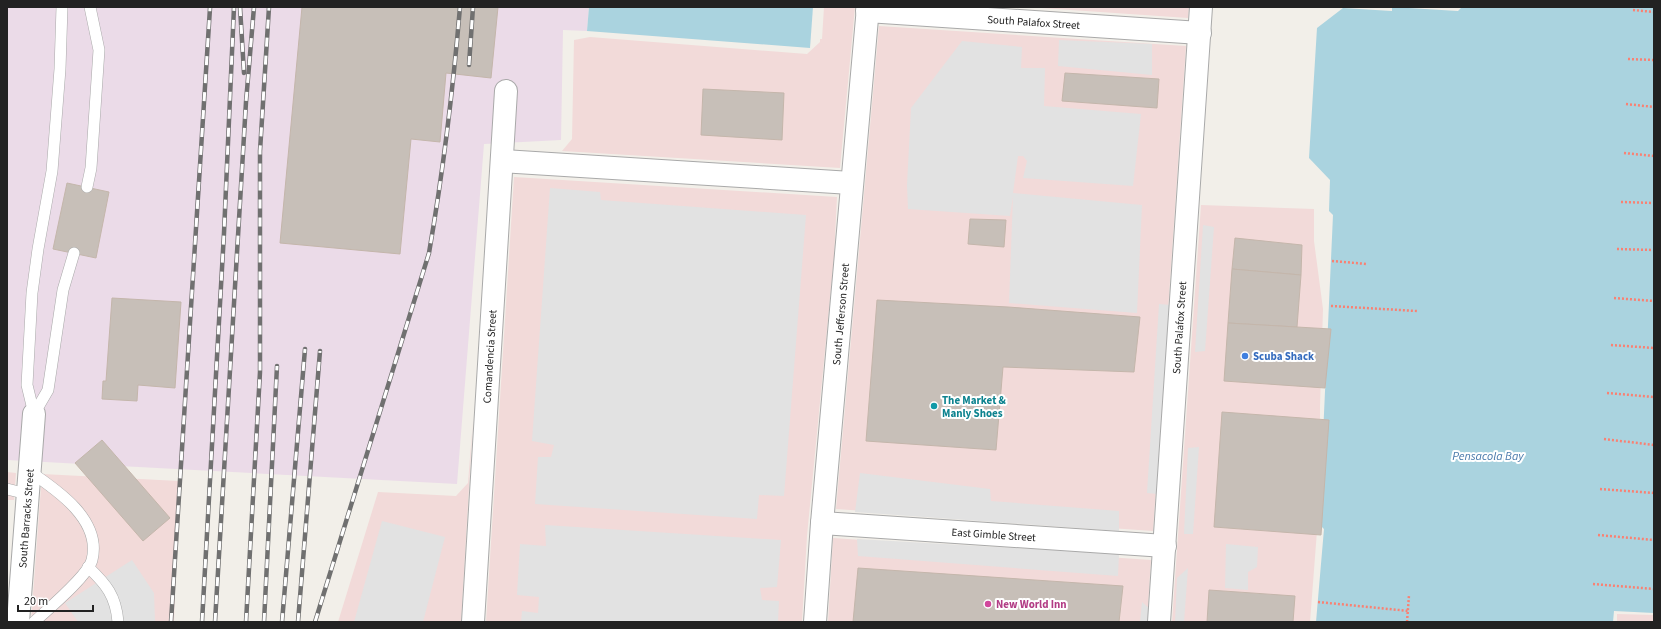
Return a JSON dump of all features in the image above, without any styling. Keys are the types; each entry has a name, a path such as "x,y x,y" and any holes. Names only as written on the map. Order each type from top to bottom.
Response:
{"street":[{"name":"South Palafox Street","path":"1159,622 1201,7"},
{"name":"South Palafox Street","path":"868,9 1200,33"},
{"name":"South Jefferson Street","path":"815,622 851,183 868,9"},
{"name":"Comandencia Street","path":"473,622 506,91"},
{"path":"502,161 851,183"},
{"name":"South Barracks Street","path":"18,622 17,491 29,471 34,414"},
{"name":"East Gimble Street","path":"822,523 1165,546"}],"lane":[{"path":"34,414 27,385 32,293 52,171 60,69 62,7"},
{"path":"87,187 91,168 99,50 90,7"},
{"path":"34,414 48,390 64,290 74,253"},
{"path":"29,471 57,489 79,512 88,527 93,544 92,561 84,574 34,622"},
{"path":"88,567 106,584 117,612 118,622"}],"path":[{"path":"1633,10 1654,12"},
{"path":"1628,58 1654,60"},
{"path":"1626,104 1654,107"},
{"path":"1624,153 1654,156"},
{"path":"1621,202 1654,203"},
{"path":"1617,249 1654,250"},
{"path":"1332,261 1367,264"},
{"path":"1614,298 1654,301"},
{"path":"1332,306 1417,311"},
{"path":"1611,345 1654,348"},
{"path":"1607,392 1654,397"},
{"path":"1604,439 1654,445"},
{"path":"1600,489 1654,493"},
{"path":"1598,535 1654,540"},
{"path":"1593,584 1654,589"},
{"path":"1407,622 1409,595"},
{"path":"1318,602 1409,611"}],"shaded area":[{"path":"7,7 589,7 587,31 563,30 561,140 484,144 457,484 7,460"},
{"path":"824,7 855,7 840,168 562,151 572,139 574,40 590,37 807,54 820,42 820,39 822,39"},
{"path":"1027,7 1189,7 1188,18"},
{"path":"879,26 1186,46 1153,531 836,509"},
{"path":"1059,40 1152,44 1152,75 1058,66"},
{"path":"962,41 1022,47 1021,68 1045,68 1044,106 1141,114 1133,186 1023,178 1027,161 1023,156 1018,156 1013,193 1142,205 1137,313 1009,303 1013,196 1010,216 908,209 907,185 911,108"},
{"path":"514,177 837,197 834,257 807,536 802,622 486,622"},
{"path":"550,188 600,192 601,200 806,215 784,496 759,495 757,519 535,504 538,457 551,457 554,445 532,441"},
{"path":"1201,205 1314,209 1314,241 1323,309 1320,406 1320,492 1310,622 1172,622"},
{"path":"1203,225 1214,227 1205,351 1195,352"},
{"path":"1159,304 1171,305 1157,494 1147,493"},
{"path":"473,420 461,622 338,622 378,492 456,496 468,483"},
{"path":"1199,447 1193,534 1184,534 1188,448"},
{"path":"7,472 16,473 14,500 7,500"},
{"path":"860,473 990,489 991,501 1119,511 1119,531 855,512"},
{"path":"42,474 179,481 174,622 31,622"},
{"path":"382,521 445,537 423,622 354,622"},
{"path":"545,525 781,540 777,587 760,588 762,600 779,601 778,622 521,622 522,611 538,613 539,597 517,595 520,544 546,546"},
{"path":"833,538 1151,560 1147,622 828,622"},
{"path":"857,539 1119,554 1118,576 858,556"},
{"path":"1226,544 1258,547 1257,567 1248,572 1248,590 1225,588"},
{"path":"132,560 154,593 155,622 78,622 65,603"},
{"path":"1188,568 1184,622 1175,622 1177,578"},
{"path":"1142,602 1150,609 1149,622 1140,622"},
{"path":"1617,614 1654,615 1654,622 1617,622"}],"water":[{"path":"589,7 813,7 810,48 587,31"},
{"name":"Pensacola Bay","path":"1392,7 1458,11 1462,7 1654,7 1654,613 1614,611 1613,622 1316,622 1324,529 1319,524 1333,215 1329,211 1330,180 1309,158 1317,28 1343,8 1392,11"}],"building":[{"path":"302,7 498,7 491,78 446,73 440,142 411,139 400,254 280,243"},
{"path":"1065,73 1159,79 1157,108 1062,101"},
{"path":"703,89 784,93 782,140 701,135"},
{"path":"67,183 109,192 96,258 53,249"},
{"path":"970,219 1006,220 1004,247 968,244"},
{"path":"1235,238 1302,245 1301,275 1232,269"},
{"path":"1232,269 1301,275 1297,327 1228,323"},
{"path":"112,298 181,302 175,388 138,385 137,401 102,399 103,381 106,381"},
{"name":"The Market & Manly Shoes","path":"877,300 1008,307 1140,317 1134,372 1003,367 996,450 866,441"},
{"path":"1228,323 1331,329 1325,388 1224,381"},
{"path":"1222,412 1329,420 1321,535 1214,527"},
{"path":"102,440 170,518 143,541 75,463"},
{"name":"New World Inn","path":"858,568 1123,586 1119,622 853,622"},
{"path":"1209,590 1295,596 1293,622 1207,622"}],"railway":[{"path":"202,622 224,233 234,7"},
{"path":"240,7 244,73"},
{"path":"215,622 246,102 254,7"},
{"path":"246,622 260,372 260,151 269,7"},
{"path":"315,622 429,253 447,131 460,7"},
{"path":"469,65 473,7"},
{"path":"171,622 210,8"},
{"path":"282,622 305,349"},
{"path":"298,622 320,351"},
{"path":"264,622 277,366"}],"place":[{"name":"Scuba Shack","path":"1245,356"},
{"name":"The Market & Manly Shoes","path":"934,406"},
{"name":"New World Inn","path":"988,604"}]}
